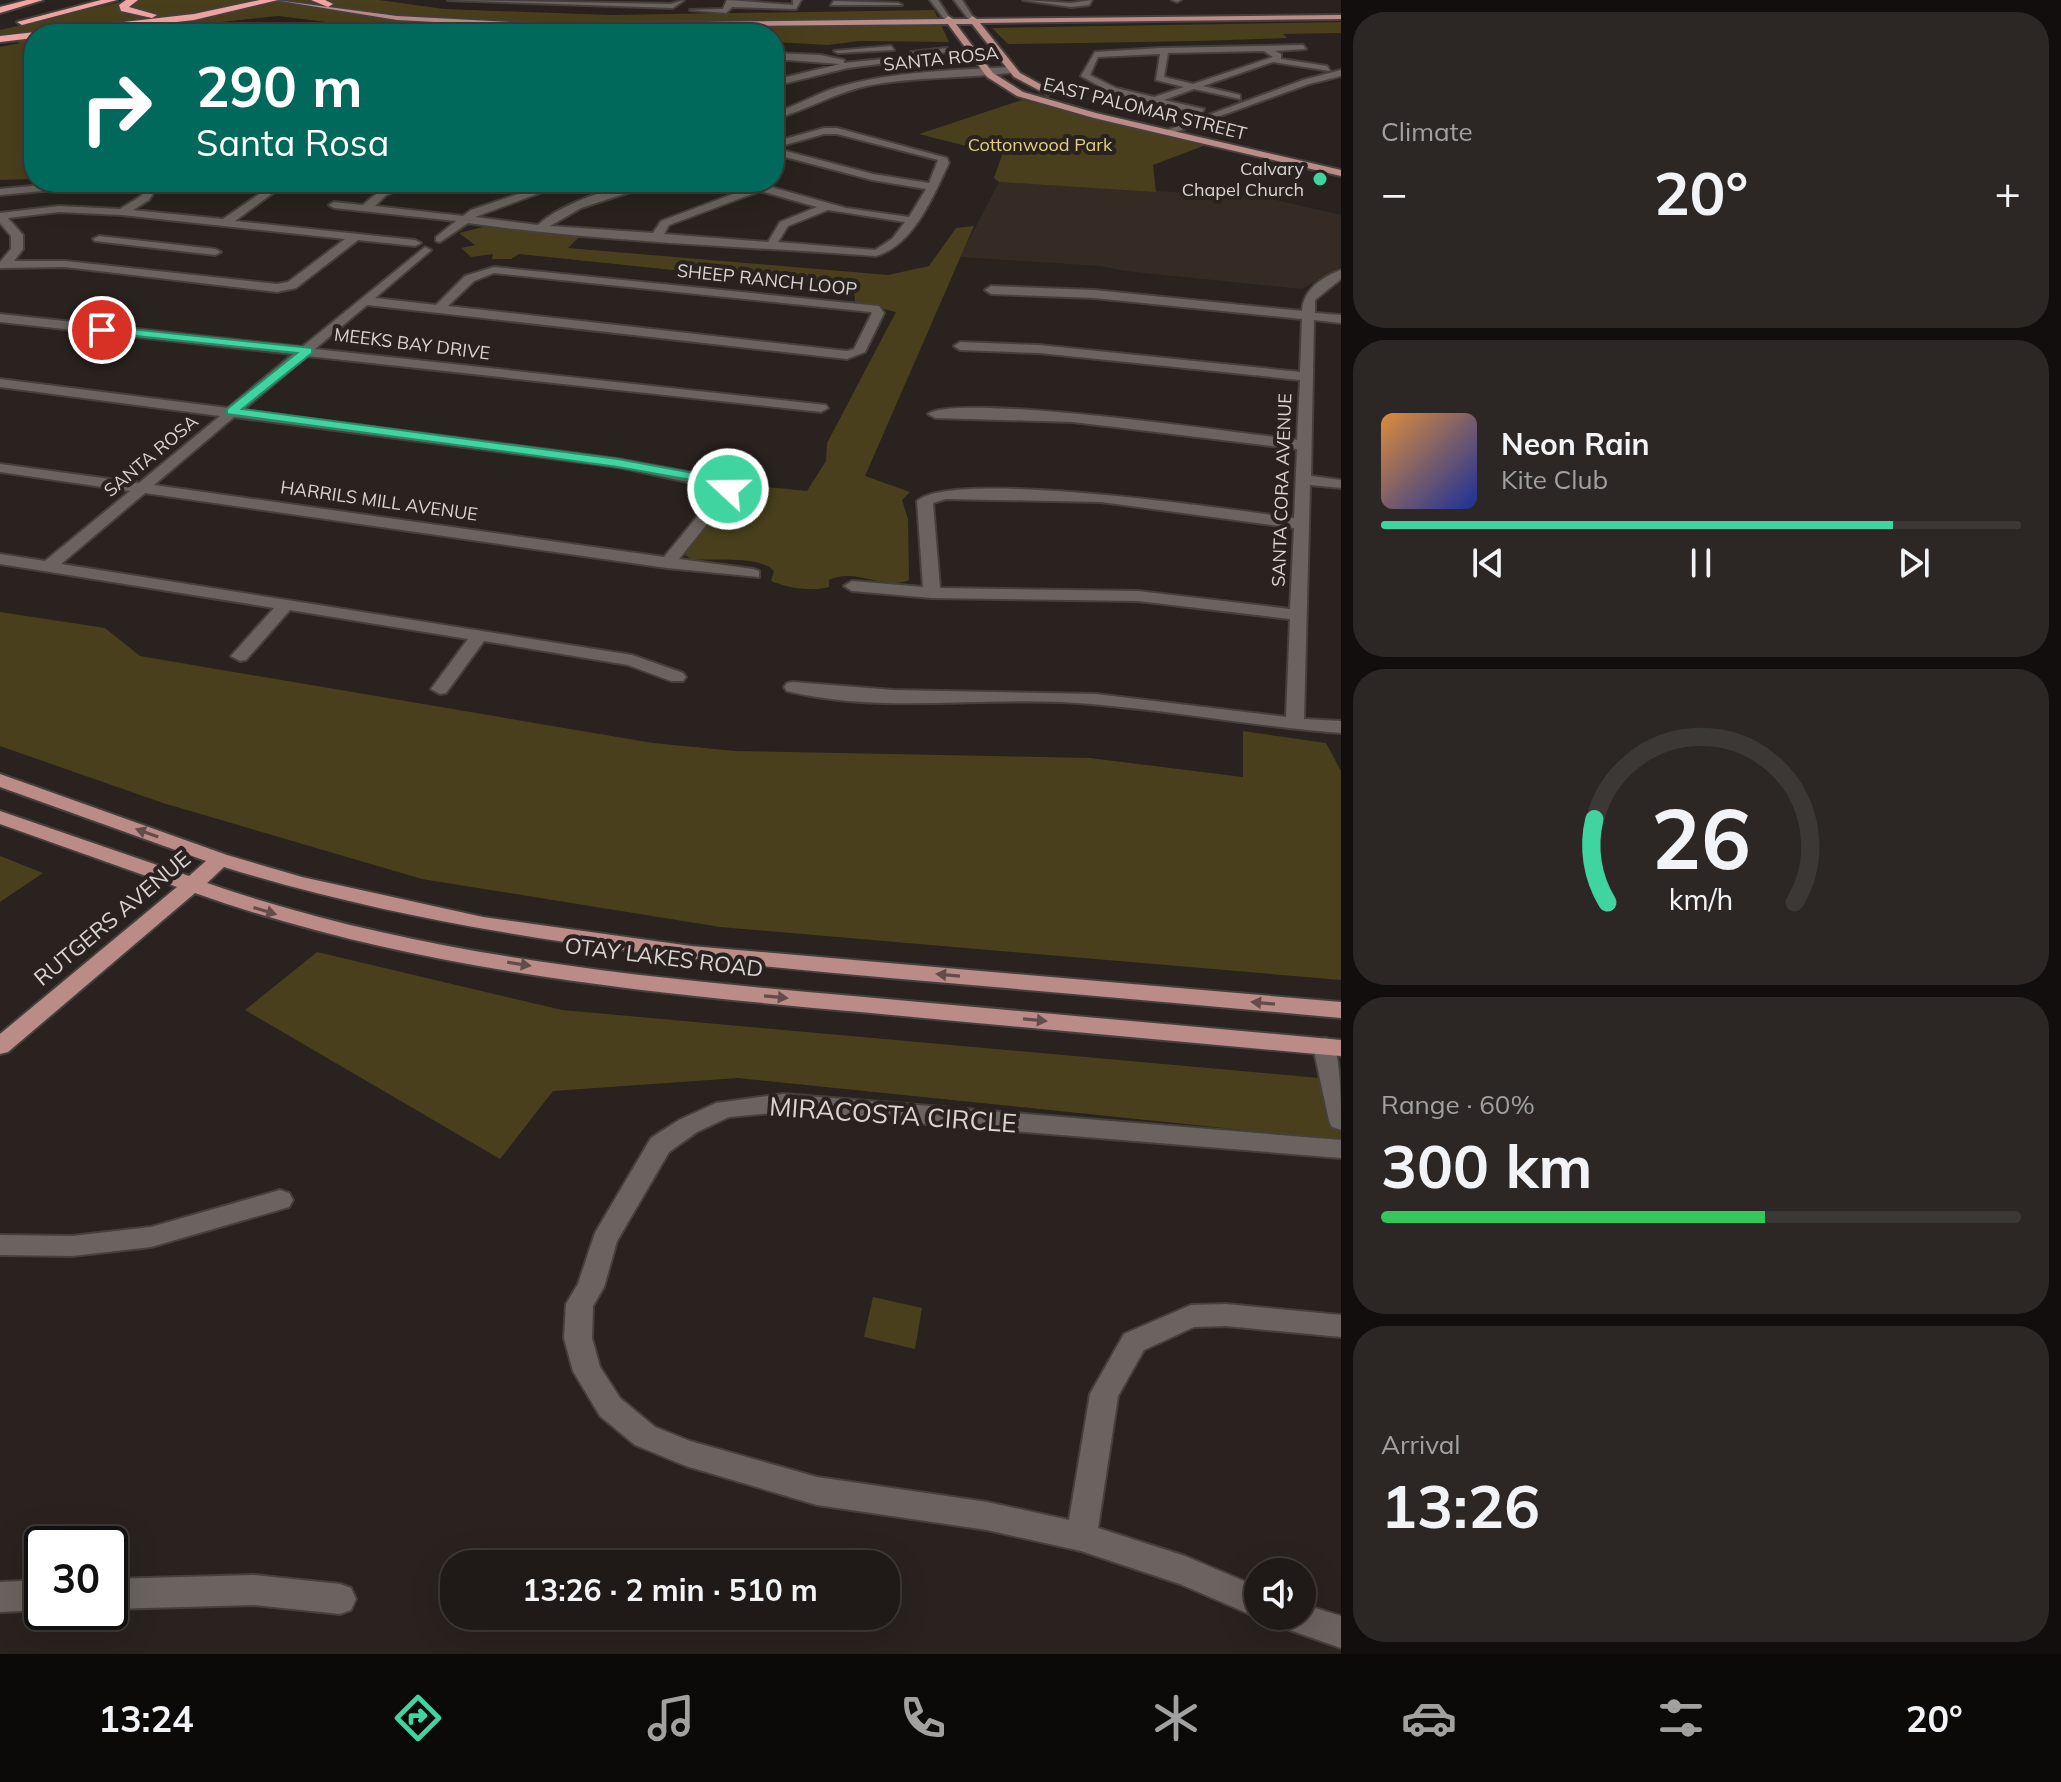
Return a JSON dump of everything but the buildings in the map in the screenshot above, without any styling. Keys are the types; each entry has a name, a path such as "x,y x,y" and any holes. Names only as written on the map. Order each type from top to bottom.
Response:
{"highway":[{"path":"14,23 112,0"},
{"path":"133,0 124,5 124,9 159,15 195,12 253,0"},
{"path":"132,24 194,17 276,0"},
{"path":"316,0 328,4"},
{"path":"0,12 42,2"},
{"path":"0,39 24,36"}],"main road":[{"path":"276,0 397,18 488,24"},
{"path":"307,0 404,14 550,22 1341,15"},
{"path":"662,24 950,20"},
{"name":"EAST PALOMAR STREET","path":"950,20 986,71 1005,87 1020,94 1341,173"},
{"name":"EAST PALOMAR STREET","path":"974,20 1013,70 1043,91 1341,162"},
{"name":"OTAY LAKES ROAD","path":"0,780 220,859 298,883 441,916 691,953 1341,1010"},
{"name":"OTAY LAKES ROAD","path":"0,817 190,887 272,913 403,945 666,987 1333,1047"},
{"name":"RUTGERS AVENUE","path":"0,1046 220,859"}],"street":[{"path":"452,0 610,5 680,2"},
{"name":"EAST PALOMAR STREET","path":"934,0 950,20"},
{"name":"EAST PALOMAR STREET","path":"958,0 974,20"},
{"path":"1031,1 1079,5 1088,0"},
{"path":"694,10 726,11 731,2 796,3"},
{"path":"833,4 875,2 898,5"},
{"path":"1201,111 1113,90 1085,76 1095,55 1161,50 1303,47"},
{"path":"838,51 896,48"},
{"path":"855,49 877,61"},
{"path":"1266,49 1278,56 1274,60"},
{"path":"784,80 916,51 947,50"},
{"path":"1161,50 1165,55 1157,76 1237,97"},
{"path":"916,51 931,64"},
{"path":"784,56 820,58 848,65"},
{"path":"1154,100 1274,60 1327,69"},
{"path":"885,69 958,63"},
{"path":"1252,67 1315,79"},
{"path":"823,70 844,76"},
{"name":"SANTA ROSA","path":"784,112 841,99 874,84 924,75 1013,70"},
{"path":"784,91 870,71"},
{"path":"1167,132 1315,79 1341,73"},
{"path":"1232,74 1246,77"},
{"path":"334,205 540,229 881,253 894,243 911,220 944,163 942,158 837,131 824,131 784,142"},
{"path":"784,154 872,177 931,187"},
{"path":"0,192 24,190"},
{"path":"122,212 145,198 149,192"},
{"path":"226,222 269,192"},
{"path":"366,208 385,192"},
{"path":"0,216 59,209 122,212 420,246 440,239 463,219 535,192"},
{"path":"540,229 548,220 565,212 625,192"},
{"path":"656,238 665,223 747,192"},
{"path":"778,192 828,206 911,220"},
{"path":"770,247 784,224 828,206"},
{"path":"0,216 17,235 17,249 3,265"},
{"path":"3,265 65,264 118,268 277,288 292,285 355,237"},
{"path":"99,239 215,252"},
{"path":"118,268 155,245"},
{"name":"SANTA ROSA","path":"48,567 366,301 420,246"},
{"name":"SHEEP RANCH LOOP","path":"366,301 847,355 859,352 878,313 875,309 494,270 480,271 470,277 439,309"},
{"path":"1307,315 1309,299 1314,291 1341,274"},
{"path":"991,290 1094,294 1341,319"},
{"name":"SANTA CORA AVENUE","path":"1295,725 1297,615 1305,480 1303,445 1307,315"},
{"name":"MEEKS BAY DRIVE","path":"0,318 821,408"},
{"path":"960,346 1039,349 1307,377"},
{"path":"0,383 618,463 726,483 728,489 667,563"},
{"path":"935,414 1056,416 1303,445"},
{"name":"HARRILS MILL AVENUE","path":"0,468 753,574"},
{"path":"1305,480 1341,484"},
{"path":"932,593 925,501 945,494 1101,497 1302,524"},
{"path":"0,559 632,660 677,677"},
{"path":"852,586 932,593 1138,596 1297,615"},
{"path":"240,656 287,604"},
{"path":"440,689 479,636"},
{"path":"793,687 863,695 1070,698 1155,705 1295,725 1341,727"},
{"path":"1333,1047 1341,1121"},
{"name":"MIRACOSTA CIRCLE","path":"1244,1596 1185,1571 1081,1537 987,1516 817,1491 666,1447 645,1436 618,1414 597,1389 581,1354 578,1338 580,1304 591,1287 604,1240 660,1145 688,1126 725,1109 783,1103 1341,1149"},
{"path":"0,1245 72,1246 151,1237 280,1200"},
{"path":"1081,1537 1104,1394 1134,1342 1191,1316 1226,1315 1341,1326"},
{"path":"128,1594 254,1590 340,1599"},
{"path":"0,1597 24,1596"},
{"path":"1316,1624 1341,1632"}],"shaded area":[{"path":"999,182 1264,197 1341,215 1341,267 1302,289 1100,266 960,257"}],"green space":[{"path":"129,0 379,0 444,9 610,15 934,10 949,42 859,41 828,45 784,43 784,24 343,24 278,16 203,24 26,24"},
{"path":"1341,22 1341,33 1283,34 1287,38 1148,42 1008,44 992,28"},
{"path":"24,24 24,179 0,180 0,47 20,43 0,38 0,30"},
{"name":"Cottonwood Park","path":"1022,100 1208,144 1153,165 1156,192 999,182 994,178 1002,155 919,134"},
{"path":"487,226 580,236 568,248 888,275 929,266 956,228 974,226 865,476 910,492 902,500 908,519 909,580 889,583 849,576 829,580 829,587 800,588 771,581 774,571 758,563 691,559 683,554 731,492 758,487 807,491 826,461 827,443 896,312 855,302 854,289 519,254 511,259 492,259 493,254 471,257 461,248 475,245 459,233"},
{"path":"0,612 105,628 140,656 653,743 735,751 1090,758 1243,777 1243,731 1326,743 1341,771 1341,980 720,927 422,879 163,803 0,746"},
{"path":"0,856 43,873 0,902"},
{"path":"317,952 562,1010 1341,1080 1341,1140 738,1078 553,1091 500,1159 245,1010"},
{"path":"873,1297 922,1308 915,1349 864,1337"}],"place":[{"name":"Calvary Chapel Church","path":"1320,179"}],"route":[{"path":"102,330 307,350 231,412 618,463 726,483 728,489"}]}
